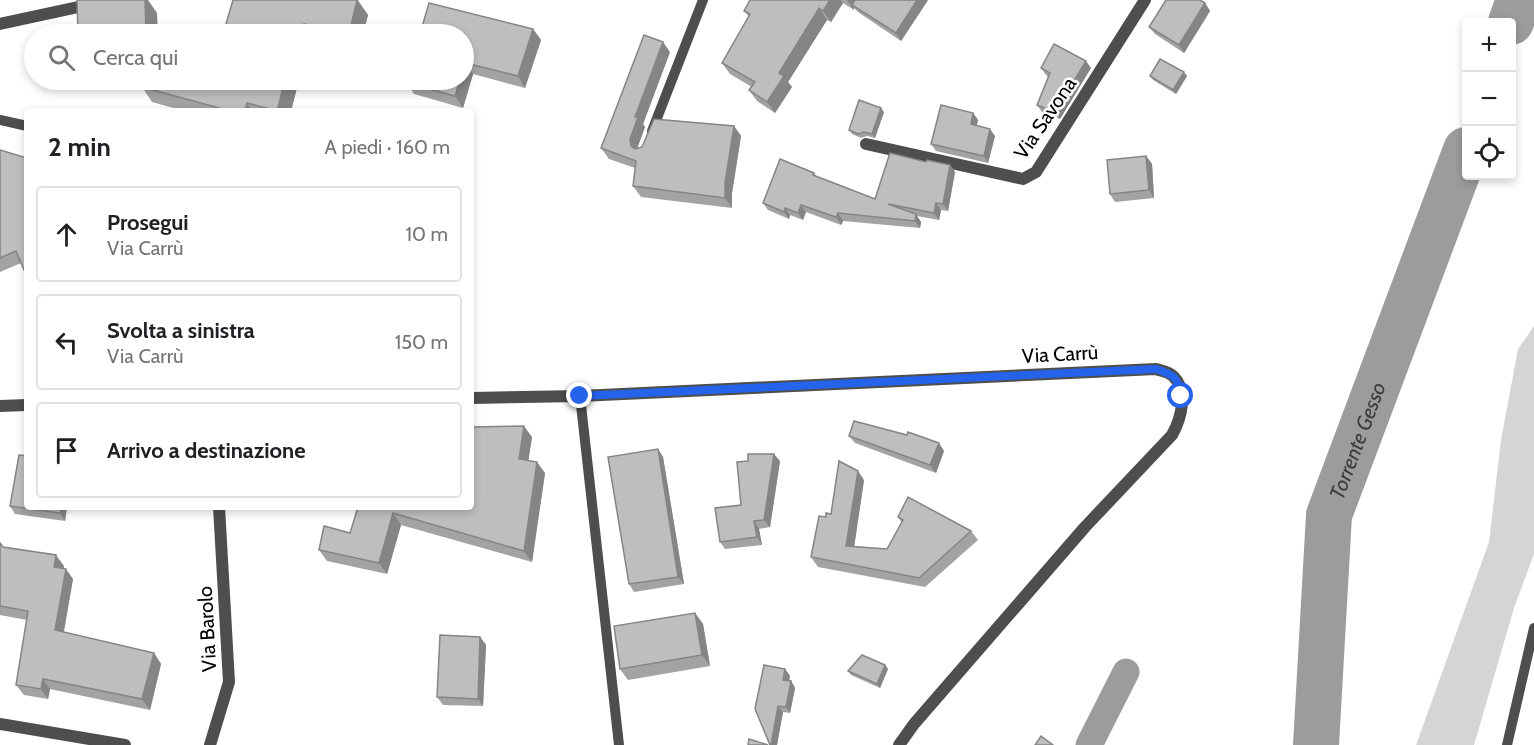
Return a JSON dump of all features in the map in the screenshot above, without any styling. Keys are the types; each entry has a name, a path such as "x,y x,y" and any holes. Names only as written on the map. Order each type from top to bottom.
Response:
{"street":[{"path":"0,24 97,3 123,0"},
{"name":"Via Savona","path":"866,144 1023,180 1036,172 1144,0"},
{"name":"Via Carrù","path":"474,398 580,396 1156,369 1171,374 1179,383 1181,396 1180,420 1172,435 1085,527 914,724 899,745"},
{"path":"0,406 24,405"},
{"name":"Via Barolo","path":"210,745 229,682 219,510"},
{"path":"0,724 125,745"}],"lane":[{"path":"648,141 703,0"},
{"path":"0,120 24,125"},
{"path":"580,396 619,745"},
{"path":"1507,745 1534,628"}],"shaded area":[{"path":"1534,326 1534,554 1514,608 1474,745 1416,745 1489,542 1501,440 1518,349"}],"building":[{"path":"77,0 145,0 146,24 78,24"},
{"path":"233,0 357,0 351,24 226,24"},
{"path":"750,0 830,0 823,11 819,8 779,73 784,76 767,102 749,90 755,82 722,63 750,14 744,11"},
{"path":"855,0 917,0 896,33 852,5"},
{"path":"1166,0 1200,0 1205,3 1179,45 1149,27"},
{"path":"429,3 533,29 518,76 474,65 474,24 423,24"},
{"path":"644,35 663,42 635,117 638,117 630,139 631,146 635,149 642,147 654,119 734,126 725,183 725,198 633,186 636,161 601,148"},
{"path":"1054,44 1086,61 1055,112 1037,105 1050,73 1041,68"},
{"path":"1160,59 1184,72 1173,90 1150,76"},
{"path":"153,90 282,90 278,108 266,108 247,103 246,108 219,108"},
{"path":"433,90 457,90 455,96"},
{"path":"859,100 881,108 872,134 864,132 858,134 849,130"},
{"path":"941,105 973,113 971,124 990,129 984,156 931,144"},
{"path":"0,150 24,157 24,270 16,251 0,258"},
{"path":"890,153 950,165 943,204 936,203 934,213 888,204 916,214 915,221 838,213 836,217 801,205 798,213 785,208 784,212 763,203 780,159 814,173 813,175 875,199"},
{"path":"1146,156 1149,190 1110,194 1107,160"},
{"path":"854,421 907,435 908,432 939,443 930,465 849,436"},
{"path":"524,426 519,459 537,462 524,551 393,513 379,563 319,550 324,526 350,533 357,510 474,510 474,427"},
{"path":"658,449 678,577 629,584 608,457"},
{"path":"748,454 774,454 764,520 754,521 757,537 720,542 715,508 741,505 737,462 748,461"},
{"path":"19,455 24,456 24,508 10,506"},
{"path":"839,461 858,471 846,546 887,549 903,520 898,517 908,497 971,531 919,578 811,557 819,516 826,517 826,513 831,514"},
{"path":"39,510 60,510 60,513"},
{"path":"0,543 3,547 56,555 54,567 66,569 55,630 154,653 142,699 43,679 41,689 16,685 28,611 0,606"},
{"path":"695,613 702,655 620,669 614,626"},
{"path":"440,635 480,637 478,699 437,697"},
{"path":"862,655 885,665 877,684 848,671"},
{"path":"764,665 785,669 783,680 791,681 786,707 778,706 771,745 755,709"},
{"path":"1041,736 1053,745 1035,745"},
{"path":"749,739 768,745 748,745"}],"waterway":[{"name":"Torrente Gesso","path":"1512,18 1519,0"},
{"name":"Torrente Gesso","path":"1316,745 1329,515 1462,161"},
{"path":"1089,745 1126,672"}],"route":[{"path":"580,396 1156,369 1171,374 1179,383 1181,396"}]}
